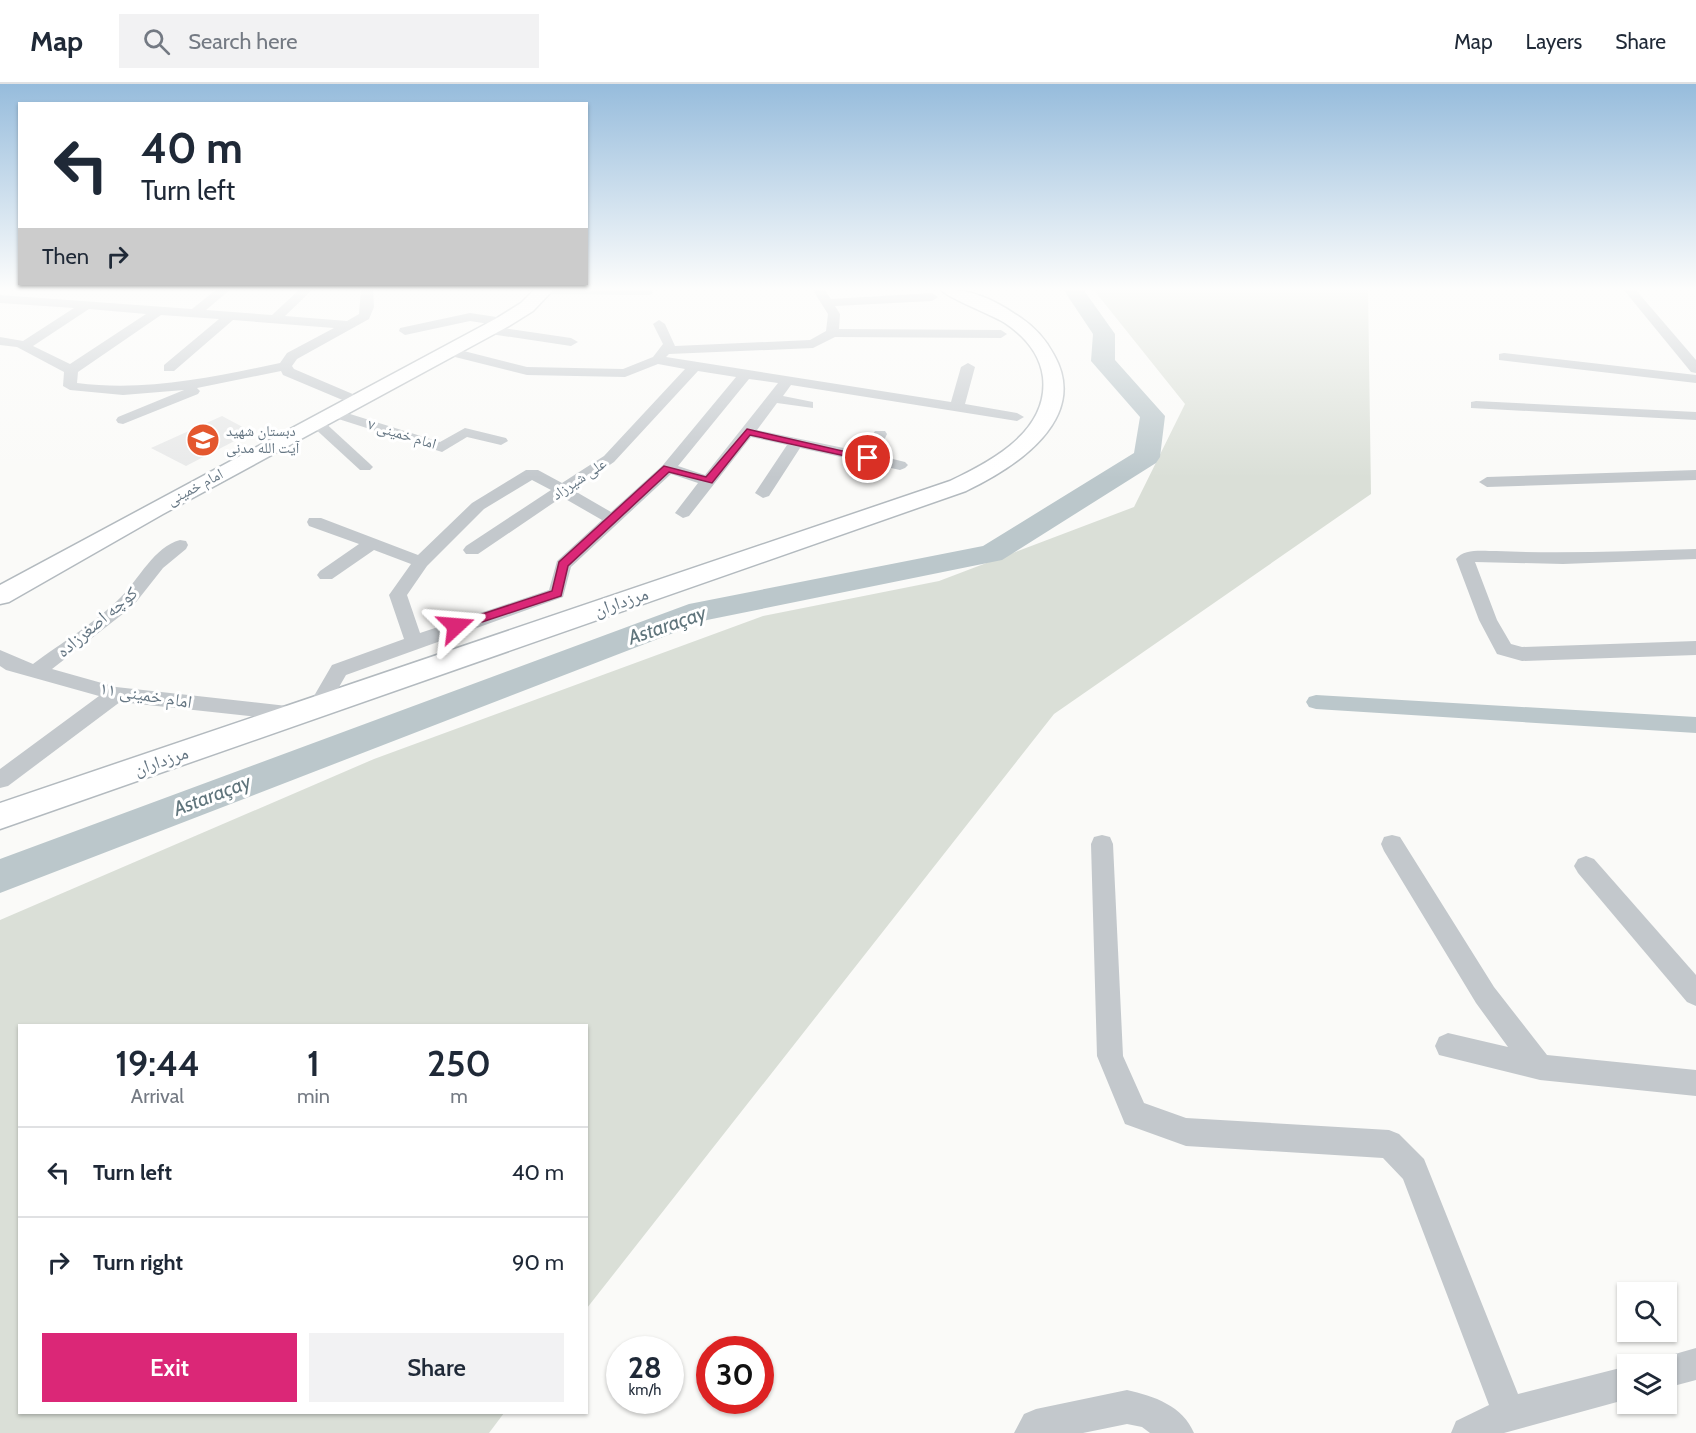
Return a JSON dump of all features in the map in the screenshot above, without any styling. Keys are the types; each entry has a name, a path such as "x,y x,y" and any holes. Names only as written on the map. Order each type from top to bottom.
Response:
{"street":[{"path":"36,352 71,370"},
{"path":"71,370 98,352"},
{"path":"170,368 189,352"},
{"path":"71,370 70,386 97,391 164,387 224,379 285,366 292,356 300,352"},
{"name":"امام خمینی","path":"0,596 446,352"},
{"path":"452,352 526,371 625,373 661,355 707,352"},
{"name":"مرزداران","path":"0,816 958,486 990,473 1023,449 1045,420 1056,391 1052,364 1044,352"},
{"path":"1682,352 1696,369"},
{"path":"661,355 696,365 1017,417"},
{"path":"1504,357 1696,379"},
{"name":"علی شیرزاد","path":"472,550 609,459 696,365"},
{"path":"285,366 288,372 357,401"},
{"path":"957,408 968,367"},
{"path":"307,711 339,670 557,593 563,564 668,468 746,373"},
{"path":"123,420 224,379"},
{"path":"683,513 789,380"},
{"path":"774,398 808,405"},
{"path":"165,403 179,416"},
{"path":"1476,405 1696,416"},
{"path":"325,418 365,467"},
{"name":"امام خمینی ۷","path":"325,418 442,447 465,432 501,441"},
{"path":"747,432 900,465"},
{"path":"868,458 880,434"},
{"path":"763,493 796,442"},
{"path":"668,468 708,481"},
{"path":"414,642 398,595 421,562 478,506 532,473 612,519"},
{"path":"1487,482 1696,475"},
{"path":"315,522 421,562"},
{"path":"326,574 371,544"},
{"name":"کوچه اصغرزاده","path":"37,671 127,602 157,564 180,545"},
{"path":"1696,554 1563,559 1474,556 1465,559 1488,620 1504,649 1522,654 1696,648"},
{"name":"امام خمینی ۱۱","path":"0,657 13,666 116,694 307,711"},
{"path":"0,780 116,694"},
{"path":"1102,844 1110,1056 1135,1114 1186,1132 1389,1144 1414,1169 1509,1413"},
{"path":"1392,844 1485,995 1540,1067"},
{"path":"1586,866 1696,994"},
{"path":"1448,1046 1540,1067 1696,1083"},
{"path":"1677,1369 1696,1364"},
{"path":"1468,1433 1509,1413 1617,1385"},
{"path":"1031,1433 1036,1426 1127,1407 1150,1412 1177,1433"}],"shaded area":[{"path":"1143,352 1369,352 1371,494 1054,714 588,1307 588,1024 18,1024 18,1414 503,1414 489,1433 0,1433 0,920 374,759 763,616 939,581 1134,507 1185,404"},
{"name":"دبستان شهید آیت الله مدنی","path":"222,416 252,432 186,466 151,448"}],"waterway":[{"name":"Astaraçay","path":"0,876 700,611 992,554 1147,457 1153,416 1103,361 1103,352"},
{"path":"1316,702 1696,725"}],"place":[{"name":"دبستان شهید آیت الله مدنی","path":"203,440"}],"route":[{"path":"456,626 557,593 563,564 668,468 708,481 747,432 868,458"}]}
